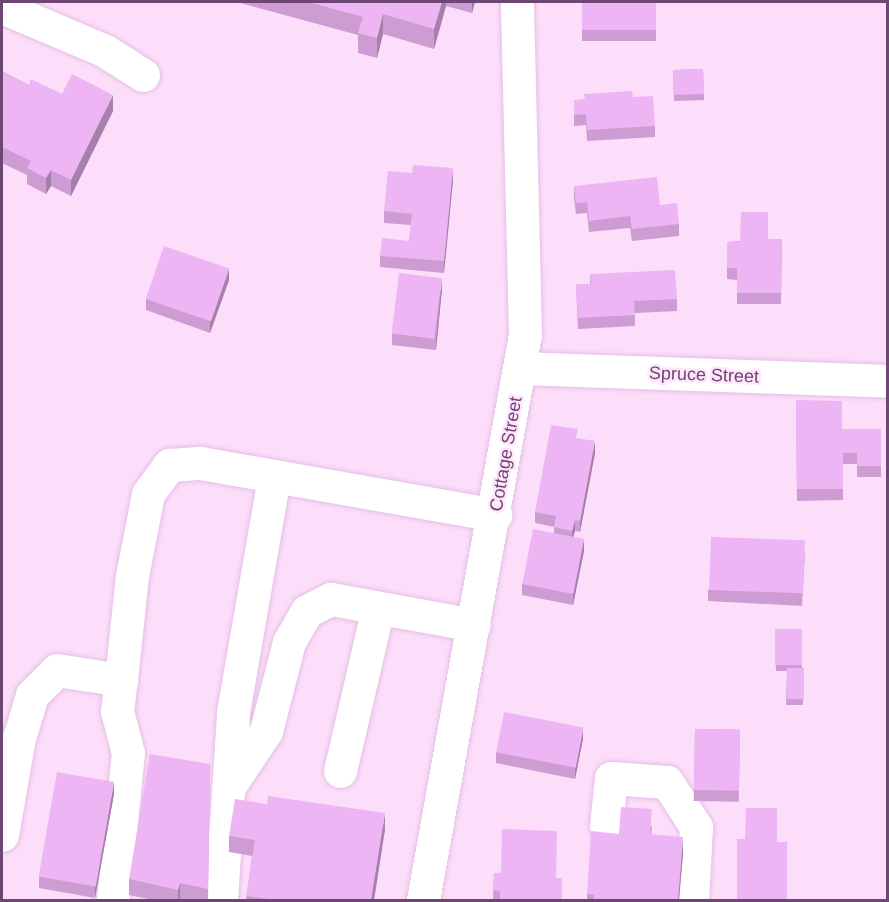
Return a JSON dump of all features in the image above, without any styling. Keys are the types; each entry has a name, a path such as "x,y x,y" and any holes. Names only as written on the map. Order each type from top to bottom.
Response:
{"street":[{"name":"Cottage Street","path":"423,900 521,368 526,305 516,2"},
{"path":"2,8 105,51 143,75"},
{"name":"Spruce Street","path":"521,368 888,381"},
{"path":"113,900 128,753 117,711 132,576 148,494 170,465 201,464 495,515"},
{"path":"221,900 230,784 232,712 274,477"},
{"path":"230,784 266,731 289,642 307,611 331,599 474,625"},
{"path":"340,771 378,608"},
{"path":"2,835 19,738 32,695 57,670 120,680"},
{"path":"606,826 611,778 667,782 696,827 692,900"}],"building":[{"path":"308,2 442,2 434,29 383,14 377,38 358,33 363,17"},
{"path":"582,2 656,2 656,30 582,30"},
{"path":"703,69 704,94 674,95 673,70"},
{"path":"2,71 29,85 31,79 62,94 72,74 113,95 71,180 51,170 46,178 27,168 31,161 2,147"},
{"path":"632,91 633,97 653,96 655,126 587,130 586,114 574,115 574,100 585,100 584,94"},
{"path":"413,165 453,168 444,261 380,256 382,238 409,241 412,214 384,211 388,171 412,173"},
{"path":"657,177 660,205 677,203 679,224 632,229 630,216 589,221 587,202 576,203 574,186"},
{"path":"741,212 768,212 768,239 782,239 781,293 737,293 737,268 727,268 727,242 740,242"},
{"path":"164,246 229,268 211,321 146,299"},
{"path":"675,270 677,299 634,301 635,315 578,318 576,284 591,284 590,274"},
{"path":"399,273 442,278 434,339 392,334"},
{"path":"796,400 842,401 842,429 881,429 881,466 857,466 857,453 843,453 843,489 797,489"},
{"path":"551,425 578,429 576,438 595,441 580,521 575,520 572,531 554,527 556,516 535,512"},
{"path":"533,529 584,539 573,594 522,584"},
{"path":"711,537 805,540 803,593 709,590"},
{"path":"775,629 802,629 802,665 775,665"},
{"path":"787,668 804,668 804,699 787,699"},
{"path":"504,712 584,727 576,768 496,752"},
{"path":"695,729 740,730 739,791 694,790"},
{"path":"150,754 210,764 208,889 180,883 178,890 129,879"},
{"path":"57,772 114,782 96,886 39,876"},
{"path":"268,796 385,813 371,900 278,900 246,896 255,840 229,836 235,799 267,804"},
{"path":"621,807 652,809 650,834 683,837 678,900 594,900 594,895 587,894 591,831 619,834"},
{"path":"746,808 777,808 777,842 787,842 787,900 737,900 737,839 745,839"},
{"path":"502,829 557,831 556,878 562,878 562,900 500,900 500,891 493,890 494,873 501,873"}]}
